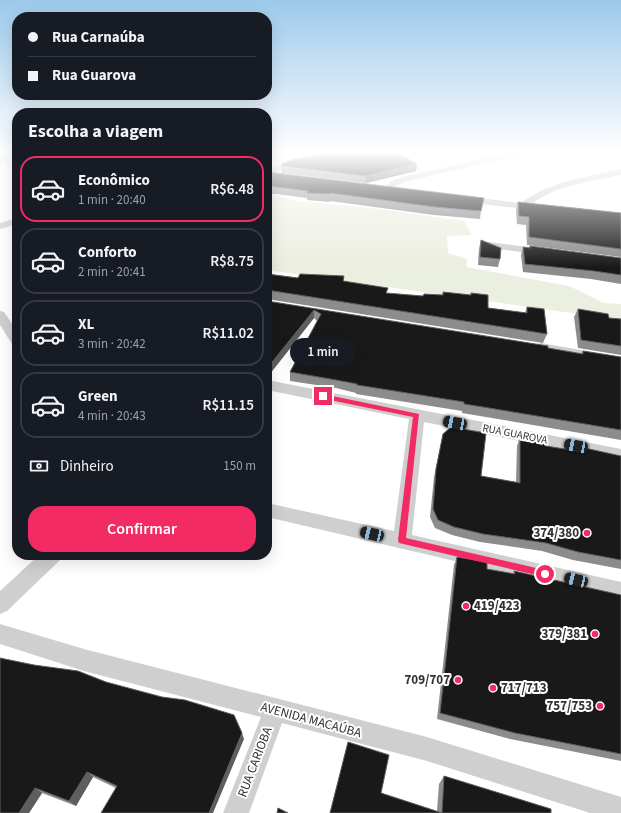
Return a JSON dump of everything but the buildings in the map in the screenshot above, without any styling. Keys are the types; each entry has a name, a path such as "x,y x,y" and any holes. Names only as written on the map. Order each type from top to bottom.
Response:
{"street":[{"path":"395,191 402,192"},
{"path":"523,206 530,200 548,191"},
{"path":"455,198 546,208"},
{"path":"0,226 12,222"},
{"path":"489,245 551,253"},
{"path":"0,315 12,333"},
{"path":"527,345 621,361"},
{"name":"RUA GUAROVA","path":"272,386 621,455"},
{"path":"402,540 417,415"},
{"path":"272,511 621,591"},
{"path":"0,604 47,560"},
{"name":"AVENIDA MACAÚBA","path":"0,634 84,660 275,711 427,749 621,810"},
{"name":"RUA CARIOBA","path":"236,813 275,711"}],"shaded area":[{"path":"272,194 296,201 372,208 464,221 472,235 447,236 448,253 467,259 466,267 569,286 604,303 621,304 621,320 272,271"}],"place":[{"name":"374/380","path":"587,533"},
{"name":"419/423","path":"466,606"},
{"name":"379/381","path":"595,634"},
{"name":"709/707","path":"458,680"},
{"name":"717/713","path":"493,688"},
{"name":"757/753","path":"600,706"}],"route":[{"path":"323,396 417,415 402,540 545,574"}]}
